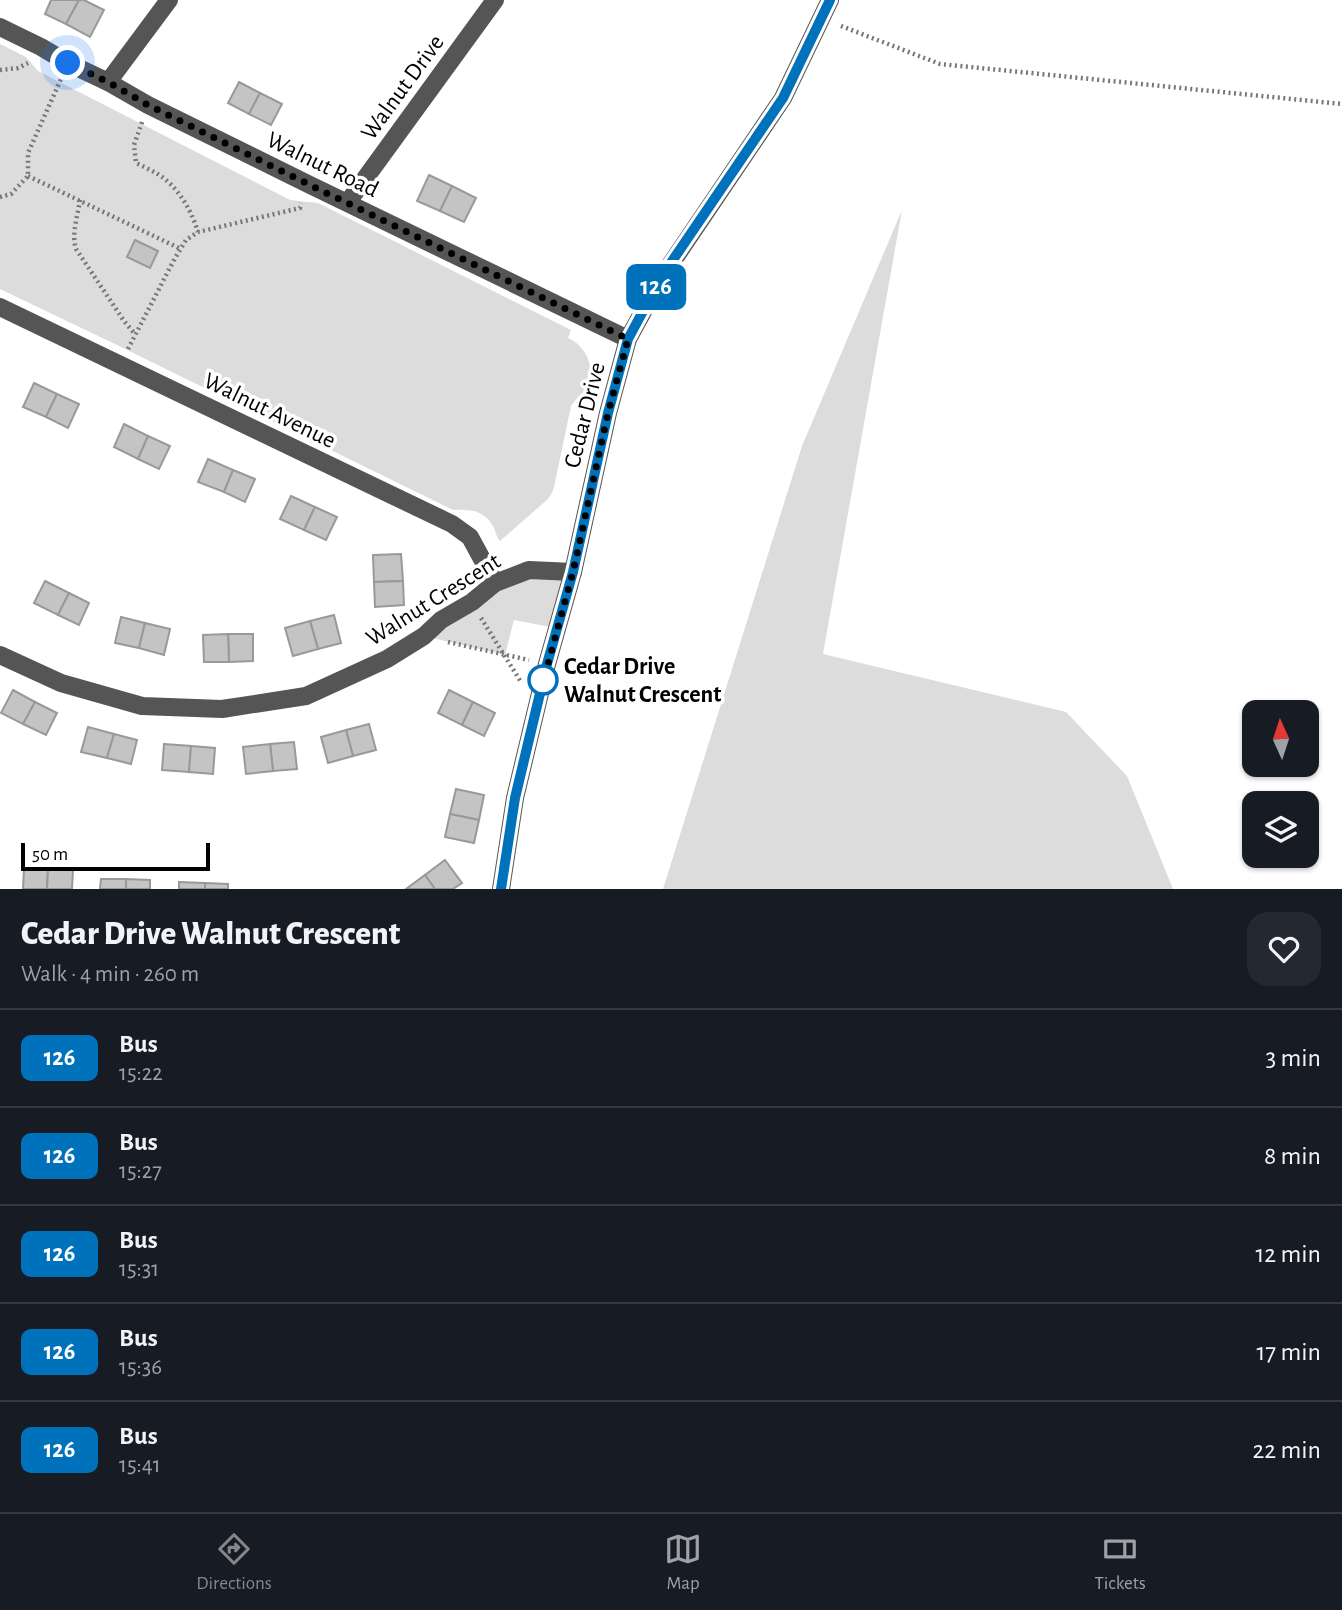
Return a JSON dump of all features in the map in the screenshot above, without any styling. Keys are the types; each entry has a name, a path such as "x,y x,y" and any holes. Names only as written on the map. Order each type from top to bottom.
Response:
{"street":[{"path":"108,82 169,0"},
{"name":"Walnut Drive","path":"348,202 495,0"},
{"name":"Cedar Drive","path":"501,889 515,798 547,664 573,572 608,413 628,339 662,276 783,98 830,0"},
{"name":"Walnut Road","path":"0,27 148,105 628,339"},
{"name":"Walnut Avenue","path":"0,307 452,524 470,537 495,583"},
{"name":"Walnut Crescent","path":"0,655 61,683 142,706 222,709 306,696 387,659 424,636 441,620 472,602 495,583 529,570 573,572"}],"path":[{"path":"822,19 940,64 1342,104"},
{"path":"0,197 11,194 27,176 28,153 68,63"},
{"path":"148,105 134,145 136,163 169,183 192,214 198,232"},
{"path":"27,176 181,249"},
{"path":"120,365 186,240 198,232 300,208 308,184"},
{"path":"80,200 74,243 76,249 135,334"},
{"path":"472,602 537,708"},
{"path":"424,636 547,664"}],"shaded area":[{"path":"0,44 26,57 38,71 290,200 318,203 571,330 568,338 584,351 591,371 586,388 571,406 554,487 548,499 500,541 493,526 481,514 470,510 453,510 0,289"},
{"path":"902,210 823,654 1066,712 1127,776 1173,889 663,889 802,446"},
{"path":"573,572 556,628 514,620 505,655 424,636 495,583"}],"building":[{"path":"51,0 79,0 66,24 45,14"},
{"path":"79,0 104,10 90,37 66,24"},
{"path":"239,82 260,93 249,114 228,103"},
{"path":"260,93 282,104 271,125 249,114"},
{"path":"429,175 452,186 440,211 417,201"},
{"path":"452,186 476,198 464,222 440,211"},
{"path":"135,240 158,251 150,268 127,257"},
{"path":"34,383 57,394 46,417 23,407"},
{"path":"57,394 79,404 68,428 46,417"},
{"path":"124,424 148,436 138,459 114,447"},
{"path":"148,436 170,446 159,469 138,459"},
{"path":"208,459 233,470 224,492 198,482"},
{"path":"233,470 255,479 245,502 224,492"},
{"path":"291,496 315,507 304,530 280,519"},
{"path":"315,507 337,517 326,540 304,530"},
{"path":"401,554 403,581 374,582 373,555"},
{"path":"45,581 69,593 58,615 34,603"},
{"path":"403,581 404,605 375,607 374,582"},
{"path":"69,593 89,603 79,625 58,615"},
{"path":"334,615 341,643 318,649 310,621"},
{"path":"121,617 145,623 139,648 115,643"},
{"path":"310,621 318,649 293,656 285,628"},
{"path":"145,623 170,629 164,655 139,648"},
{"path":"228,634 253,634 253,661 229,662"},
{"path":"228,634 229,662 204,662 203,635"},
{"path":"13,690 35,702 23,724 1,713"},
{"path":"449,690 473,702 462,725 438,713"},
{"path":"35,702 57,713 46,735 23,724"},
{"path":"473,702 495,713 484,736 462,725"},
{"path":"369,724 376,750 353,756 346,730"},
{"path":"88,727 114,734 107,758 81,752"},
{"path":"346,730 353,756 328,763 321,737"},
{"path":"114,734 137,740 131,764 107,758"},
{"path":"294,742 297,769 273,771 270,744"},
{"path":"164,744 191,746 189,772 162,770"},
{"path":"270,744 273,771 246,774 243,747"},
{"path":"191,746 215,748 213,774 189,772"},
{"path":"456,789 484,795 479,820 450,814"},
{"path":"450,814 479,820 474,843 445,837"},
{"path":"445,860 462,883 453,889 435,889 425,875"},
{"path":"24,869 48,869 47,889 23,889"},
{"path":"48,869 73,870 72,889 47,889"},
{"path":"425,875 435,889 406,889"},
{"path":"101,879 126,879 126,889 100,889"},
{"path":"126,879 150,880 150,889 126,889"},
{"path":"179,882 205,883 205,889 179,889"},
{"path":"205,883 228,884 228,889 205,889"}],"bus line":[{"name":"126","path":"501,889 515,798 556,628 573,572 608,413 628,339 662,276 783,98 830,0"}],"place":[{"name":"Cedar Drive Walnut Crescent","path":"543,680"}],"route":[{"path":"68,63 308,184 628,339 608,413 573,572 542,686 543,680"}]}
